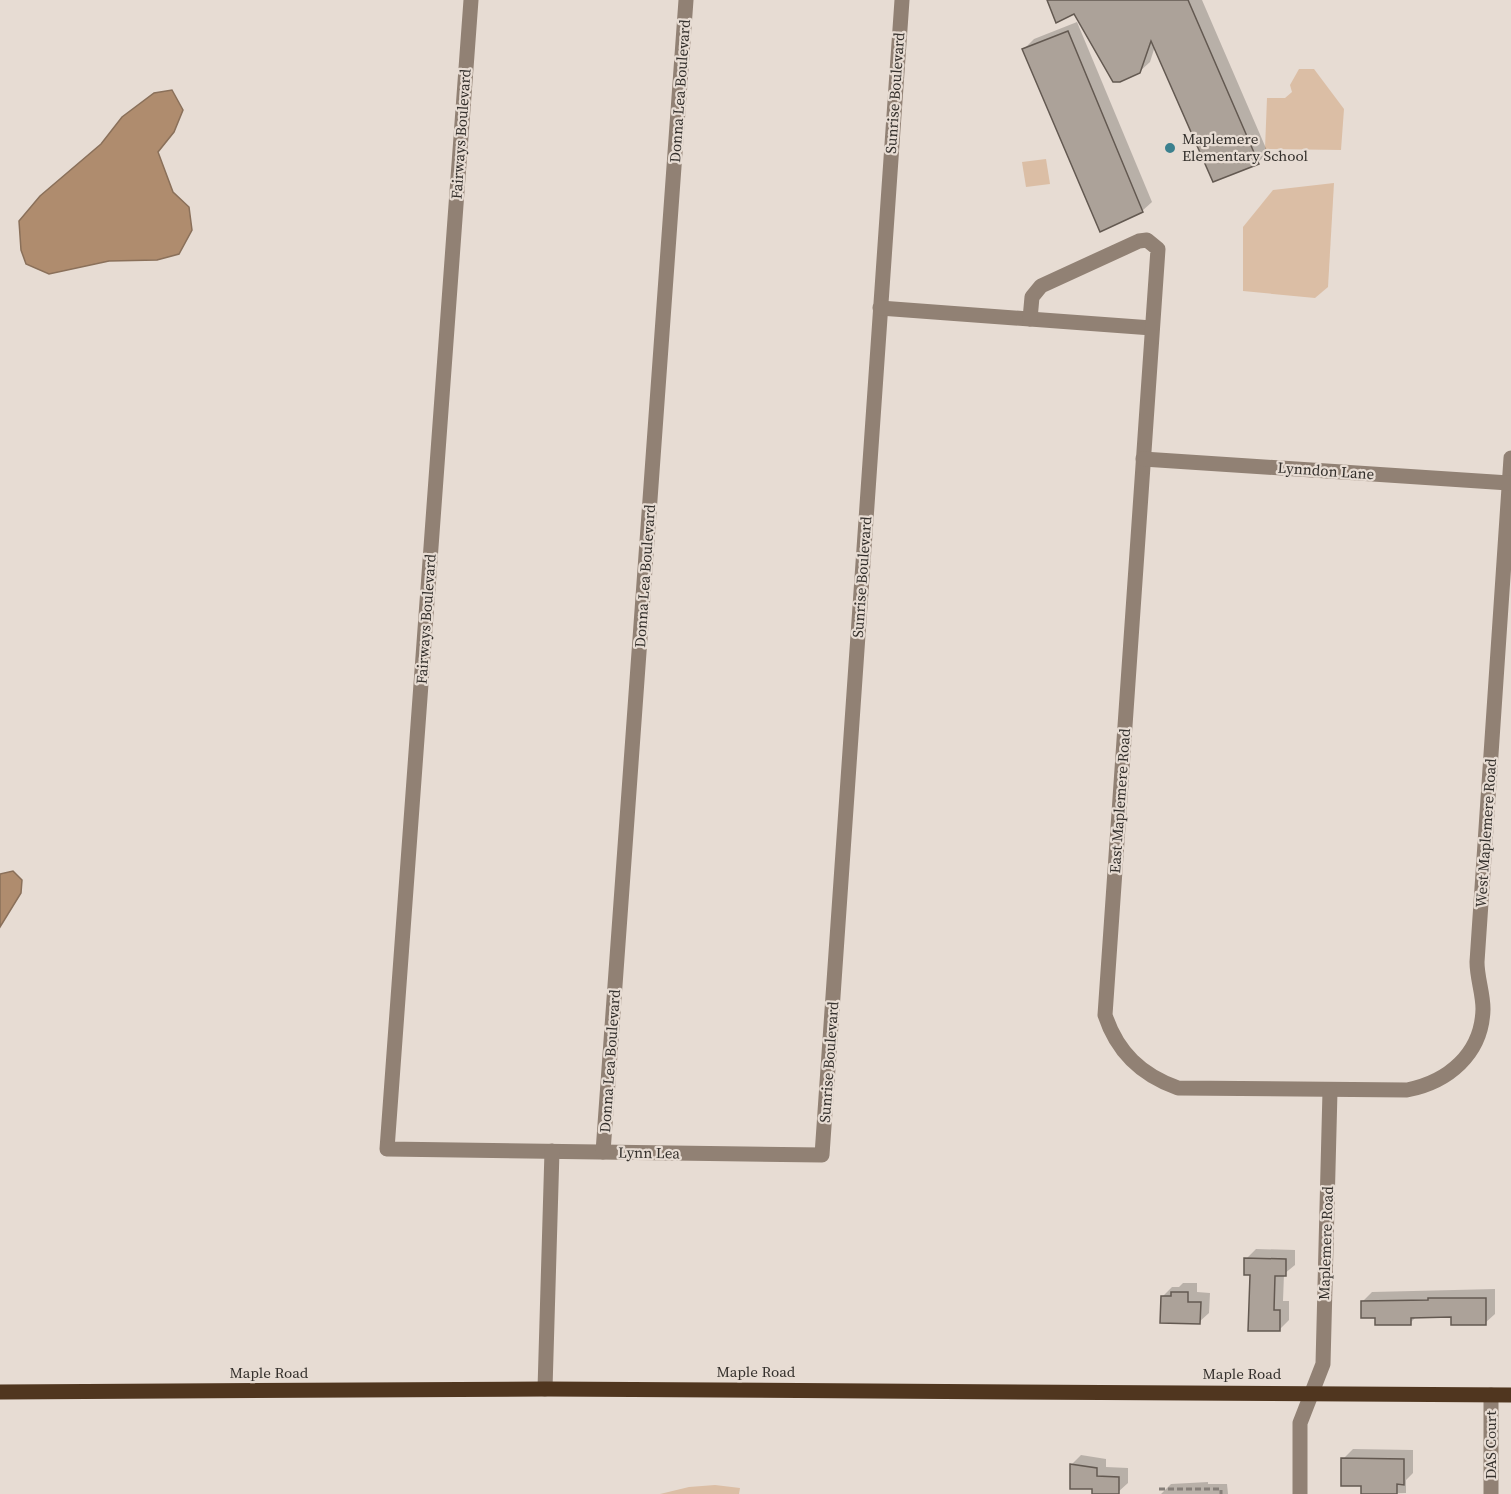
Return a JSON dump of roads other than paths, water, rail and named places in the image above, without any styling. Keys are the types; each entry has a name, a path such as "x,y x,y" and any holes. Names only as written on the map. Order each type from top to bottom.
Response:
{"main road":[{"name":"Maple Road","path":"0,1392 545,1389 1511,1395"}],"street":[{"name":"Fairways Boulevard","path":"471,0 387,1149 476,1150"},
{"name":"Donna Lea Boulevard","path":"603,1152 686,0"},
{"name":"Sunrise Boulevard","path":"822,1155 902,0"},
{"name":"East Maplemere Road","path":"1030,319 1032,297 1041,286 1138,241 1147,240 1158,249 1105,1015 1119,1046 1131,1062 1162,1082 1178,1088 1330,1091"},
{"path":"880,308 1152,328"},
{"name":"West Maplemere Road","path":"1330,1091 1407,1090 1440,1080 1464,1060 1481,1026 1483,1009 1478,962 1511,458"},
{"name":"Lynndon Lane","path":"1143,459 1509,483"},
{"name":"Maplemere Road","path":"1300,1494 1300,1424 1323,1364 1330,1091"},
{"name":"Lynn Lea","path":"476,1150 822,1155"},
{"path":"545,1389 552,1151"},
{"name":"DAS Court","path":"1491,1395 1491,1494"}],"place":[{"name":"Maplemere Elementary School","path":"1170,148"}]}
